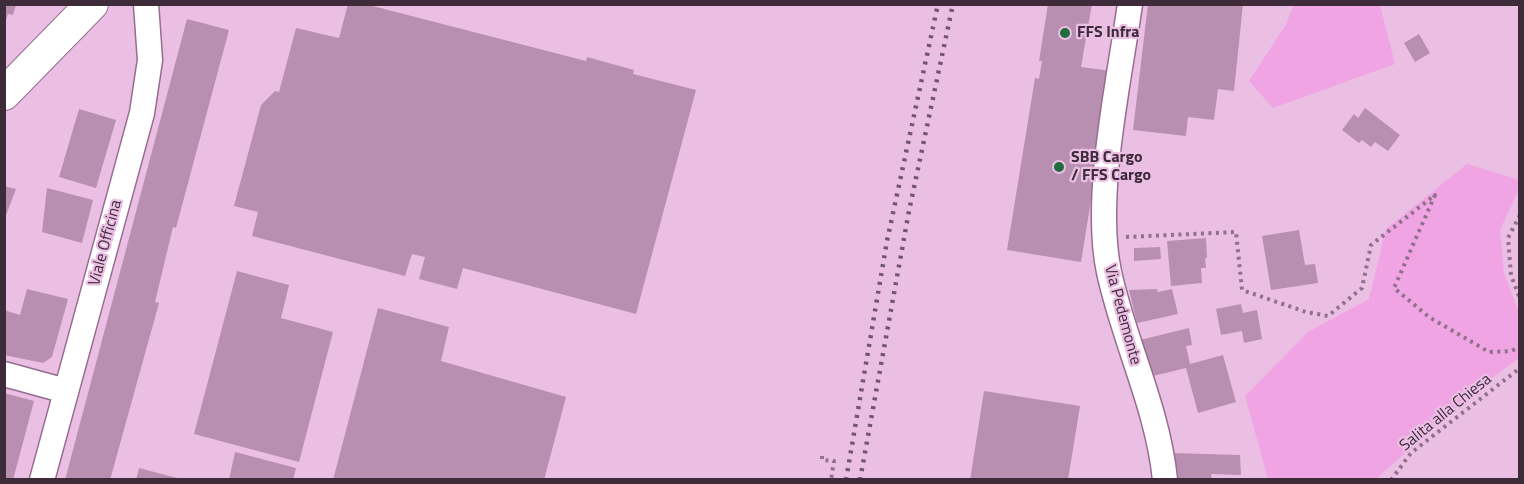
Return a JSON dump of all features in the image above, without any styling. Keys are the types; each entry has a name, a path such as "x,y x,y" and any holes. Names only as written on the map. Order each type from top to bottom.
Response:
{"main road":[{"path":"4,94 92,4"}],"street":[{"name":"Viale Officina","path":"42,480 142,113 150,60 146,4"},
{"name":"Via Pedemonte","path":"1130,4 1109,156 1105,238 1109,271 1122,325 1160,444 1165,480"},
{"path":"4,374 66,392"}],"path":[{"path":"1105,238 1236,232 1242,290 1306,312 1328,316 1362,288 1371,245 1435,195 1394,288 1429,316 1489,352 1510,351 1520,347"},
{"path":"1520,215 1508,238 1511,274 1520,299"},
{"name":"Salita alla Chiesa","path":"1391,480 1411,453 1520,368"},
{"path":"822,456 822,460 834,461 831,480"}],"shaded area":[{"path":"1294,5 1380,5 1395,64 1273,108 1249,81 1285,26"},
{"path":"1467,164 1519,180 1519,189 1500,230 1504,273 1519,312 1519,358 1472,393 1376,479 1268,479 1245,396 1308,332 1369,299 1386,229"}],"building":[{"path":"348,4 365,4 586,61 587,57 634,70 633,74 696,90 636,314 463,268 457,289 419,279 425,257 412,254 405,276 252,236 258,212 234,206 261,105 275,91 279,92 296,28 339,38"},
{"name":"SBB Cargo / FFS Cargo","path":"1048,4 1092,4 1081,67 1112,71 1081,262 1007,250 1035,78 1039,79 1042,61 1039,61"},
{"path":"1148,4 1243,4 1234,91 1218,89 1214,120 1188,117 1186,136 1133,130"},
{"path":"4,5 16,5 13,15 8,14 5,23"},
{"path":"187,19 229,30 176,228 173,227 155,302 159,303 110,480 65,480"},
{"path":"1419,34 1430,53 1415,62 1404,43"},
{"path":"1365,108 1400,135 1388,151 1375,142 1371,147 1362,140 1359,143 1342,130 1354,114 1358,118"},
{"path":"79,109 116,120 96,188 59,177"},
{"path":"4,186 16,189 5,218 4,218"},
{"path":"47,188 93,200 82,243 42,232"},
{"path":"1299,230 1305,265 1315,264 1318,283 1271,290 1262,236"},
{"path":"1206,238 1207,258 1205,258 1206,268 1201,268 1202,283 1171,286 1167,241"},
{"path":"1160,247 1161,259 1134,261 1134,248"},
{"path":"237,271 289,285 281,318 333,332 299,462 194,434"},
{"path":"27,289 68,299 52,357 43,363 4,355 4,310 20,315"},
{"path":"1157,289 1158,292 1172,289 1178,314 1137,323 1129,290"},
{"path":"1241,304 1243,313 1257,310 1262,339 1244,343 1242,331 1221,335 1216,309"},
{"path":"378,308 449,327 441,361 566,397 544,480 333,480"},
{"path":"1189,328 1192,345 1186,346 1190,364 1223,355 1236,402 1198,413 1186,368 1149,377 1140,340"},
{"path":"984,391 1080,406 1068,480 970,480"},
{"path":"4,393 34,401 13,480 4,480"},
{"path":"235,452 296,468 293,480 229,480"},
{"path":"1172,453 1240,455 1241,475 1211,474 1212,480 1173,480"},
{"path":"139,468 181,479 181,480 136,480"}],"railway":[{"path":"846,480 887,241 938,4"},
{"path":"860,480 909,211 953,4"}],"place":[{"name":"FFS Infra","path":"1065,33"},
{"name":"SBB Cargo / FFS Cargo","path":"1059,167"}]}
